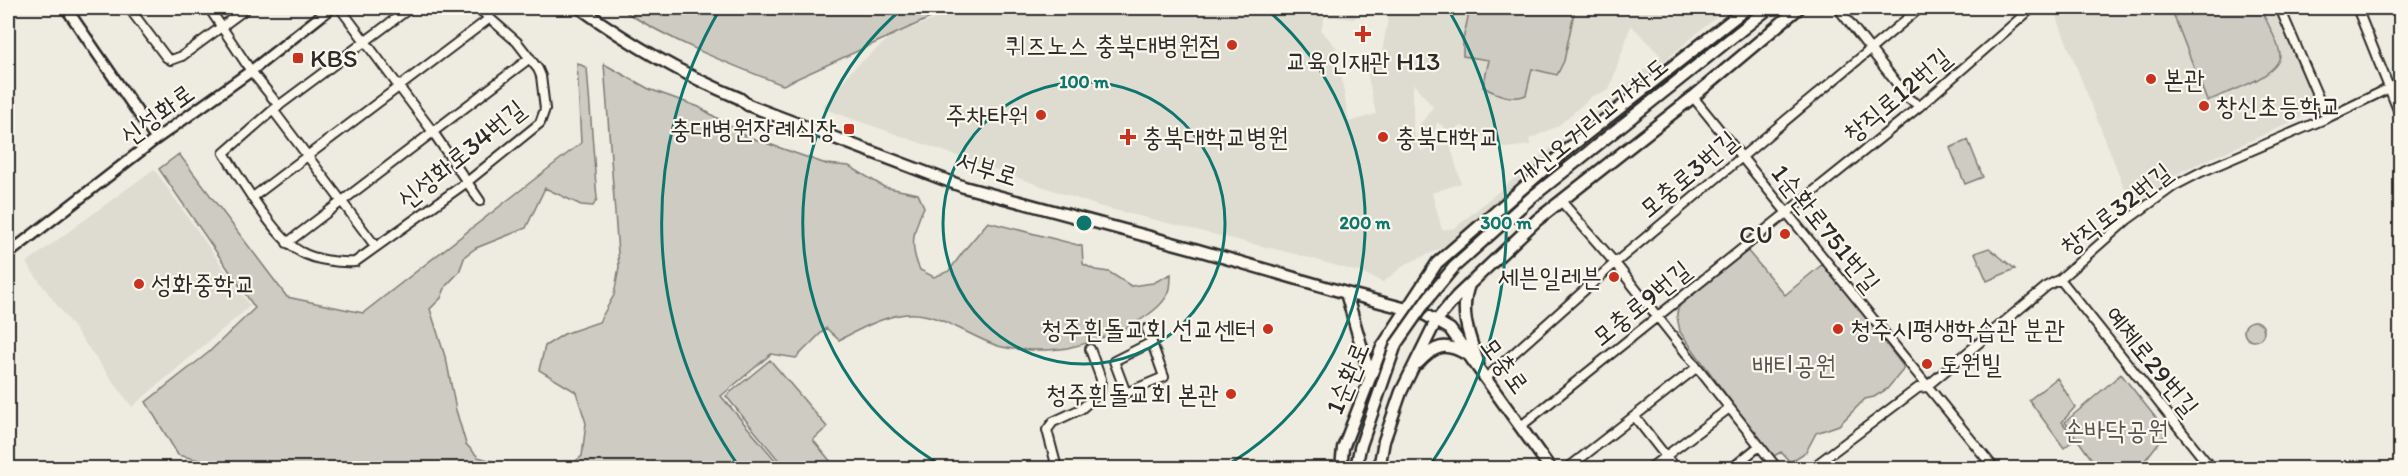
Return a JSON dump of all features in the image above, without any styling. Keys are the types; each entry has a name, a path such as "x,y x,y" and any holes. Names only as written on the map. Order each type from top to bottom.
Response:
{"main road":[{"name":"서부로","path":"580,8 619,36 665,64 739,98 748,105 964,187 1406,309"},
{"name":"1순환로","path":"1341,468 1343,448 1382,347 1437,263 1569,148 1747,8"},
{"name":"개신오거리고가차도","path":"1356,468 1360,448 1396,344 1429,297 1454,267 1532,197 1768,8"},
{"path":"1379,468 1391,422 1411,369 1436,321 1470,282 1537,220 1693,97 1799,8"},
{"path":"1470,282 1464,305 1465,318 1468,334 1486,378"},
{"path":"1346,294 1370,376"},
{"name":"모충로","path":"1406,309 1422,313 1450,328 1550,468"},
{"path":"1411,369 1425,355 1445,346 1454,347 1470,356"}],"street":[{"path":"66,8 156,139"},
{"path":"129,8 166,57 171,60 182,56 247,8"},
{"path":"209,8 308,156 376,247"},
{"name":"신성화로","path":"8,254 156,139 251,71 331,8"},
{"path":"340,8 433,132 480,201"},
{"path":"276,108 410,8"},
{"name":"신성화로34번길","path":"276,108 224,153 287,243 300,252 314,257 355,262 467,182 540,123 544,117 541,76 517,42 478,8"},
{"path":"1838,8 1909,99 1920,106"},
{"name":"모충로3번길","path":"1486,378 1615,262 1920,8"},
{"name":"창직로12번길","path":"1787,211 1920,106 2032,8"},
{"path":"2280,8 2326,118"},
{"path":"2357,8 2400,115"},
{"path":"253,197 490,18"},
{"path":"287,243 530,58"},
{"name":"창직로32번길","path":"1812,468 1918,388 1926,387 2048,286 2060,279 2127,220 2174,186 2400,83"},
{"name":"1순환로751번길","path":"1693,97 1994,468"},
{"path":"1561,201 1615,262 1728,409 1777,468"},
{"name":"모충로9번길","path":"1521,426 1787,211"},
{"name":"예체로29번길","path":"2060,279 2211,468"},
{"path":"1147,328 1152,342 1164,377 1126,393 1114,361 1152,342"},
{"path":"1057,468 1047,430 1053,422 1081,409 1100,392 1101,379 1090,349"},
{"path":"1568,468 1696,368"},
{"path":"1650,468 1728,409"},
{"path":"1635,417 1675,468"},
{"path":"1732,468 1758,447"}],"shaded area":[{"name":"충북대학교병원","path":"956,8 1357,8 1355,19 1325,16 1321,30 1336,47 1349,122 1376,114 1365,63 1380,63 1390,8 1727,8 1446,246 1406,264 1383,282 1362,273 1303,256 1098,206 822,108 852,70 893,35","holes":["1631,25 1661,56 1455,228 1442,230 1432,193 1461,183 1450,144 1421,151 1413,131 1413,83 1433,107 1419,126 1421,135 1435,131 1437,122 1450,132 1462,126 1506,148 1530,145 1529,139 1558,126 1592,96 1609,90"]},
{"name":"창신초등학교","path":"2053,8 2275,8 2316,101 2317,111 2182,171 2135,203 2130,202"},
{"name":"성화중학교","path":"154,169 250,306 132,407 26,263"}],"green space":[{"path":"619,8 952,8 783,85 679,41"},
{"path":"1470,8 1575,8 1564,61 1557,75 1532,69 1526,95 1521,97 1504,96 1483,87 1489,60 1463,56 1463,40"},
{"path":"2171,8 2260,8 2278,45 2280,55 2277,63 2271,70 2250,83 2207,101"},
{"path":"577,63 587,68 597,199 593,206 581,205 545,188 526,228 476,248 465,256 459,272 446,286 441,298 430,309 447,363 456,410 466,444 478,457 516,468 221,468 215,464 178,455 146,402 208,353 255,308 159,169 179,154 287,297 363,313 581,143"},
{"path":"604,64 649,89 699,107 746,136 826,164 849,166 884,187 918,194 924,207 915,231 914,253 920,270 934,277 949,271 988,222 1082,246 1083,264 1095,270 1109,272 1131,286 1153,283 1171,274 1169,292 1152,312 1124,329 1093,341 1060,349 1005,348 937,319 917,314 887,318 839,340 826,328 796,358 771,354 721,396 782,468 567,468 582,456 586,423 576,392 539,370 545,346 564,334 599,322 614,295 619,267"},
{"path":"1968,140 1983,177 1965,184 1950,148"},
{"path":"1989,248 2015,269 1987,281 1975,253"},
{"name":"배티공원","path":"1746,249 1785,295 1824,263 1903,366 1903,370 1887,389 1874,397 1865,399 1839,425 1816,433 1806,452 1790,462 1781,452 1772,457 1680,332 1677,314 1681,304"},
{"path":"2254,321 2261,324 2264,331 2261,338 2254,341 2247,338 2244,331 2247,324"},
{"path":"770,360 827,427 813,440 836,468 785,468 726,396"},
{"name":"손바닥공원","path":"2121,374 2167,432 2139,468 2098,468 2065,422"},
{"path":"2057,378 2075,407 2062,422 2075,439 2064,448 2029,400"}],"place":[{"name":"교육인재관 H13","path":"1363,34"},
{"name":"퀴즈노스 충북대병원점","path":"1232,45"},
{"name":"KBS","path":"298,58"},
{"name":"본관","path":"2151,79"},
{"name":"창신초등학교","path":"2204,106"},
{"name":"주차타워","path":"1041,115"},
{"name":"충대병원장례식장","path":"849,129"},
{"name":"충북대학교병원","path":"1128,137"},
{"name":"충북대학교","path":"1383,137"},
{"name":"CU","path":"1785,234"},
{"name":"세븐일레븐","path":"1614,277"},
{"name":"성화중학교","path":"139,284"},
{"name":"청주흰돌교회 선교센터","path":"1268,329"},
{"name":"청주시평생학습관 분관","path":"1838,329"},
{"name":"도원빌","path":"1927,364"},
{"name":"청주흰돌교회 본관","path":"1231,394"}]}
